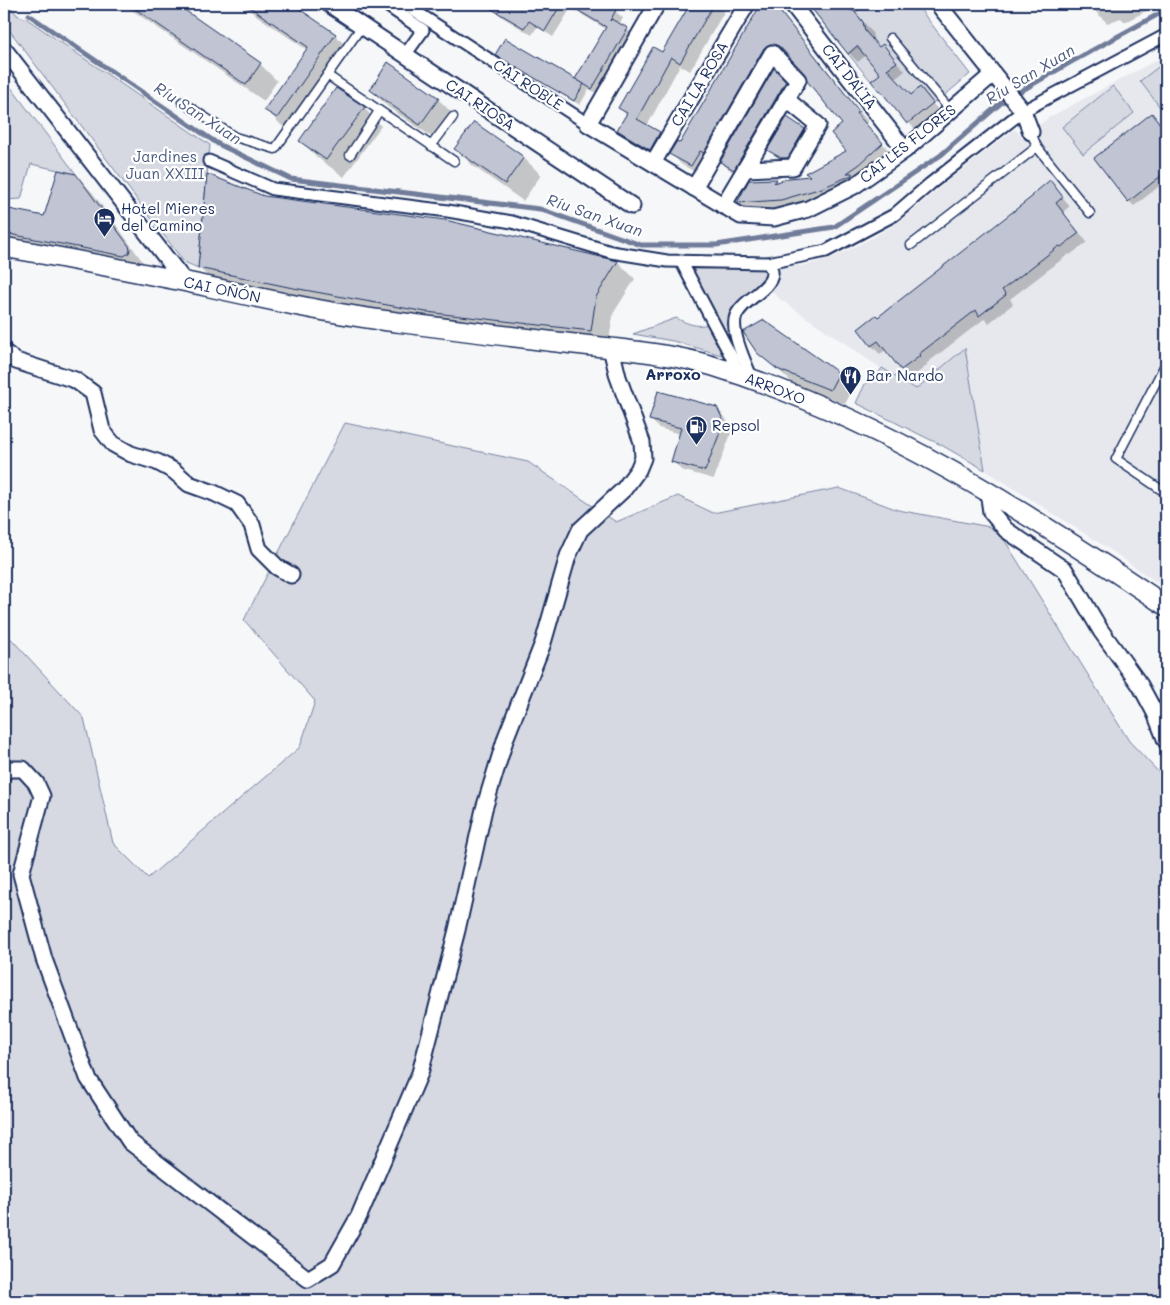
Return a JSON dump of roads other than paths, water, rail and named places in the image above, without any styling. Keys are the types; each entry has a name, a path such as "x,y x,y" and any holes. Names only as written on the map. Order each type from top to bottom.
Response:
{"street":[{"name":"CAI RIOSA","path":"329,4 632,206"},
{"path":"385,4 423,30 405,55"},
{"path":"393,4 404,11 405,5"},
{"name":"CAI LA ROSA","path":"653,163 748,4"},
{"name":"CAI DALIA","path":"792,4 905,150"},
{"path":"938,4 1023,111 1031,132"},
{"name":"CAI ROBLE","path":"405,5 588,124 653,163"},
{"path":"588,124 652,5"},
{"path":"209,161 273,189 448,211 512,222 611,252 667,261 768,263 826,251 894,215 930,184 1023,111 1166,35"},
{"path":"4,49 185,282"},
{"path":"691,186 772,53 798,80 723,206"},
{"name":"CAI LES FLORES","path":"653,163 741,216 774,218 808,209 854,186 905,150 993,74"},
{"path":"745,170 793,167 818,125 786,99"},
{"name":"CAI OÑÓN","path":"4,247 327,312 441,328"},
{"path":"681,261 732,358 745,377"},
{"path":"745,377 735,331 735,317 742,307 772,276 773,271 768,263"},
{"name":"ARROXO","path":"441,328 681,358 745,377 875,430 988,491 1077,546 1166,606"},
{"path":"4,773 6,769 23,769 36,783 42,796 21,874 44,959 88,1078 130,1142 308,1279 332,1264 358,1216 420,1073 457,930 484,809 506,737 543,643 568,556 580,530 624,488 638,470 643,458 642,442 618,377 611,348"},
{"path":"4,352 16,361 75,380 93,393 102,430 113,444 131,454 157,462 174,471 189,484 237,504 252,525 259,549 276,567 291,575"},
{"path":"988,491 991,512 1006,530 1065,570 1101,632 1140,685 1155,713 1166,742"}],"lane":[{"path":"182,102 235,137 275,149 362,26"},
{"path":"890,38 951,110"},
{"path":"327,75 454,161"},
{"path":"350,155 379,111"},
{"path":"431,146 453,117"},
{"path":"1031,132 1037,147 1090,213"},
{"path":"910,245 1037,147"},
{"path":"1166,363 1116,458 1166,493"}],"waterway":[{"name":"Ríu San Xuan","path":"29,15 218,144 291,179 540,209 641,245 716,245 834,227 941,155 1002,102 1166,10"}],"place":[{"name":"Hotel Mieres del Camino","path":"105,237"},
{"name":"Bar Nardo","path":"850,395"},
{"name":"Repsol","path":"696,445"}],"district":[{"name":"Arroxo","path":"673,374"}],"park label":[{"name":"Jardines Juan XXIII","path":"165,166"}]}
